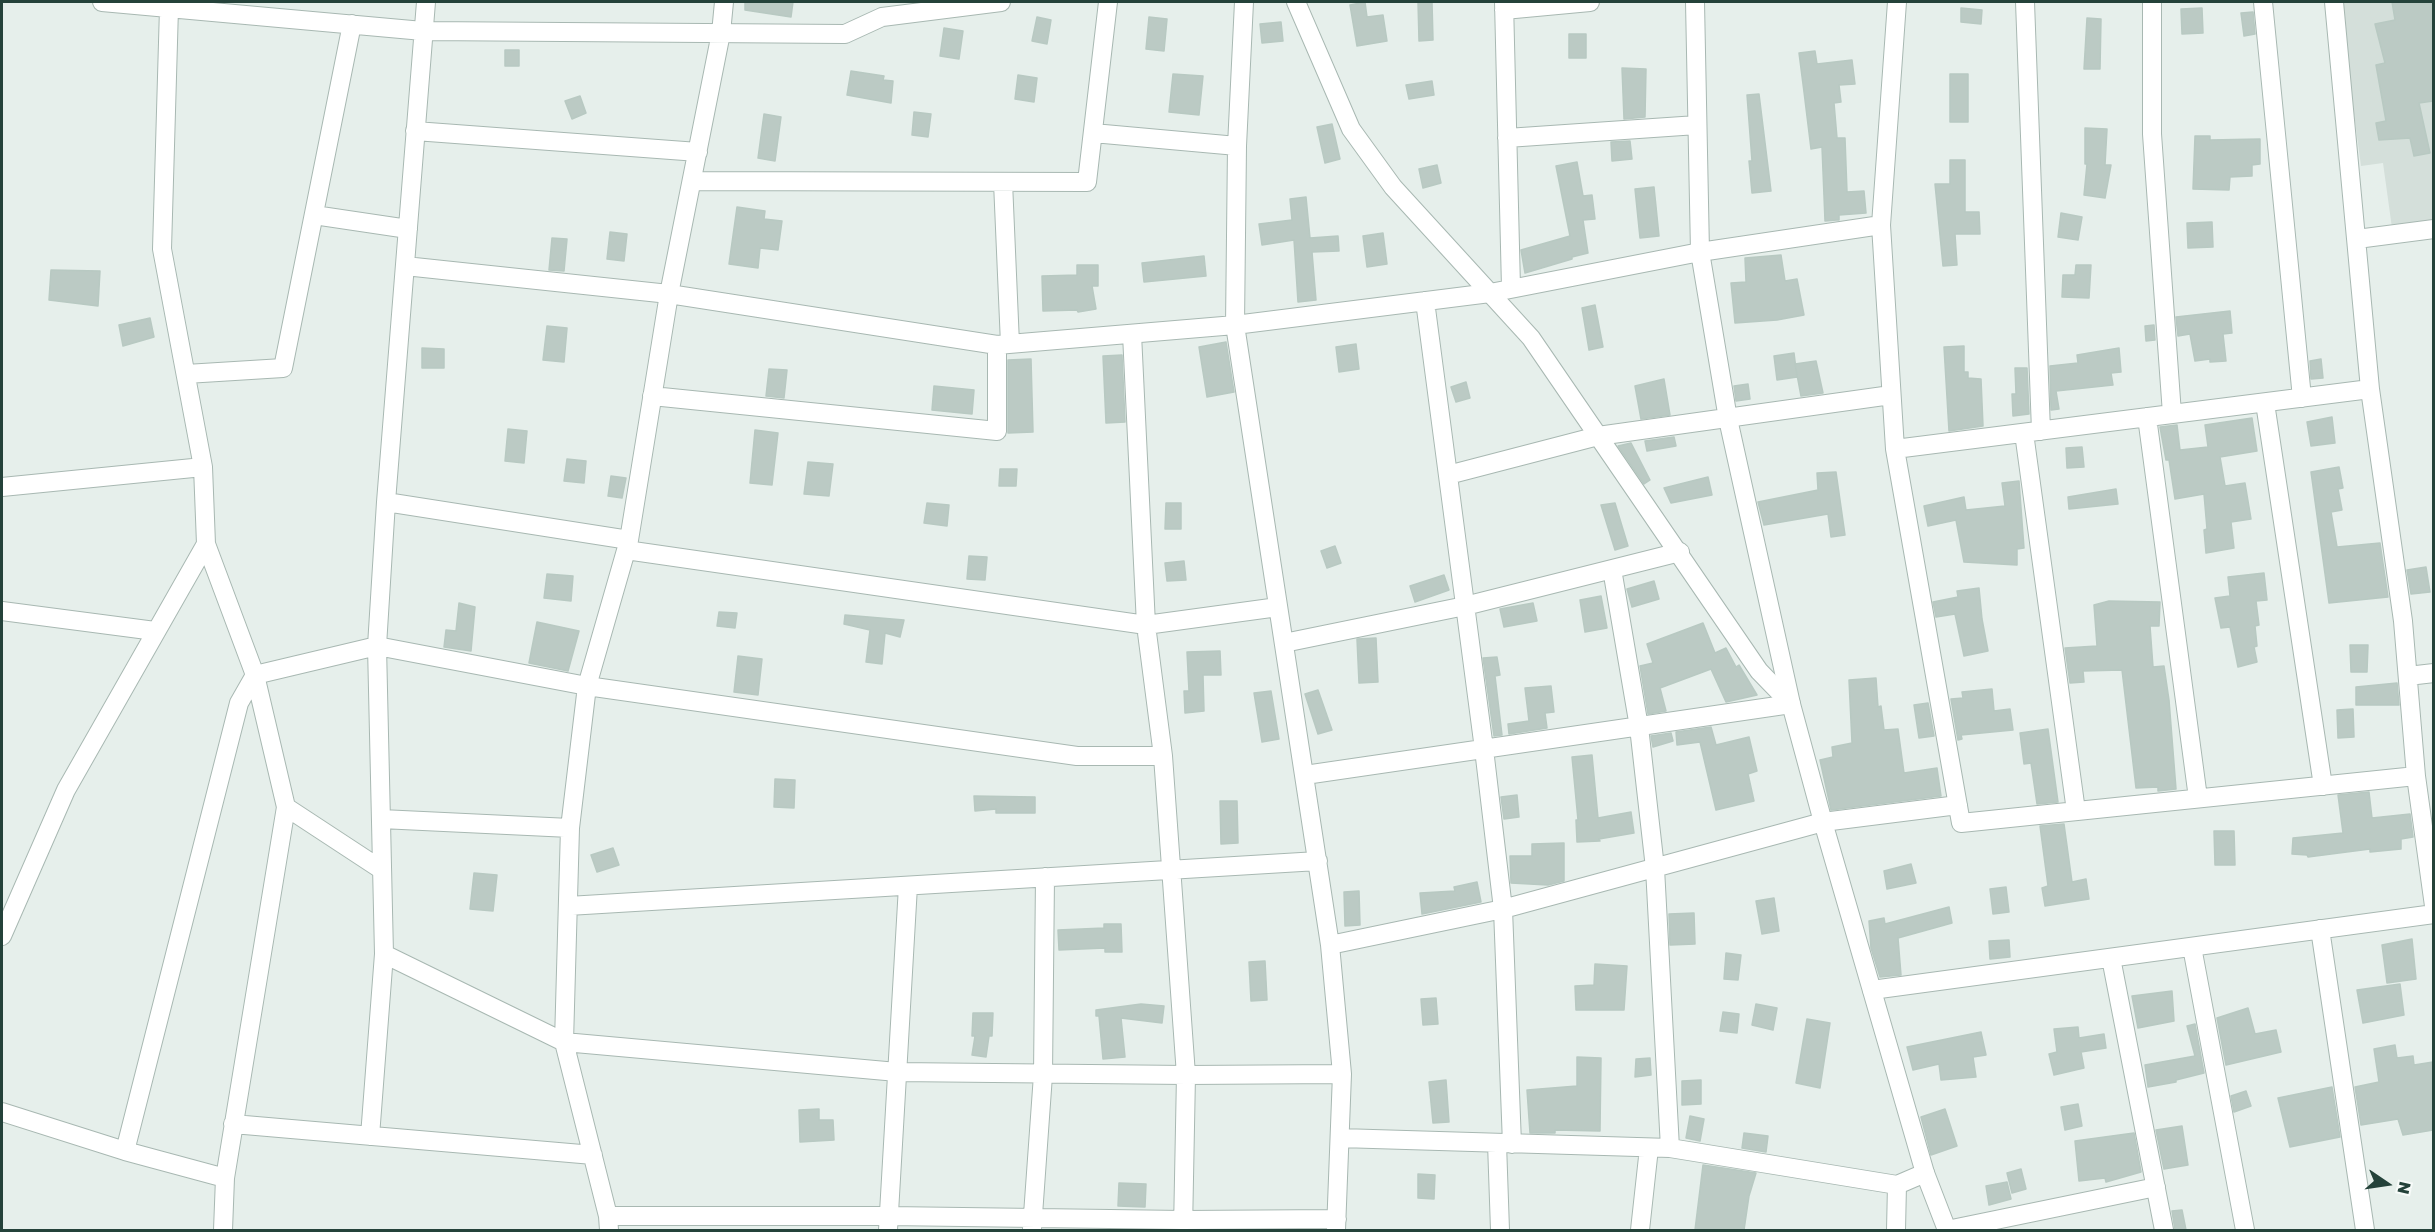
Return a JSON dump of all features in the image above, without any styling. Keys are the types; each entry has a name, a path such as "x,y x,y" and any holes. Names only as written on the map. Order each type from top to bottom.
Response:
{"street":[{"path":"102,2 170,8 195,6 423,31 845,34 882,17 1001,2"},
{"path":"370,1136 384,954 377,646 386,502 426,2"},
{"path":"724,2 721,33 669,294 628,545 586,686 570,828 564,1042 609,1223 1337,1225 1342,1074 1330,945 1235,325 1237,146 1244,2"},
{"path":"692,181 1087,182 1108,2"},
{"path":"1296,2 1351,129 1393,187 1531,338 1680,552 1759,671 1791,704"},
{"path":"1511,288 1504,6 1590,2"},
{"path":"1695,2 1700,252 1728,420 1791,704 1925,1173 1947,1230 2156,1187"},
{"path":"1897,2 1881,225 1895,449 1961,823 2416,776"},
{"path":"2025,2 2032,432 2076,811"},
{"path":"2152,2 2152,134 2172,414"},
{"path":"2263,2 2302,398"},
{"path":"2334,2 2370,389 2403,621 2416,776 2433,906"},
{"path":"170,8 162,249 202,466 206,544 255,675 286,807 233,1124 225,1178 223,1230"},
{"path":"186,374 283,368 352,24"},
{"path":"1507,138 1697,124"},
{"path":"415,131 698,152"},
{"path":"1093,133 1237,146"},
{"path":"652,396 997,431 1004,345 1003,182"},
{"path":"314,215 408,229"},
{"path":"405,266 669,294 1004,345 1235,325 1490,293 1700,252 1881,225"},
{"path":"2357,238 2433,229"},
{"path":"1425,301 1503,909 1505,1143 1500,1230"},
{"path":"1132,334 1146,625 1163,756 1186,1076 1183,1225"},
{"path":"1895,449 2370,389"},
{"path":"1449,475 1598,436 1728,420 1891,395"},
{"path":"2265,403 2323,786"},
{"path":"2147,417 2198,798"},
{"path":"2,487 202,466"},
{"path":"386,502 628,545 1146,625 1278,607"},
{"path":"2,936 66,790 206,544"},
{"path":"1284,643 1465,606 1680,552"},
{"path":"1612,569 1639,727 1655,868 1670,1148"},
{"path":"2,611 155,631"},
{"path":"125,1151 239,703 255,675 377,646 586,686 1077,756 1163,756"},
{"path":"2408,676 2433,673"},
{"path":"1305,776 1791,704"},
{"path":"1330,945 1503,909 1823,822 1958,805"},
{"path":"286,807 382,870"},
{"path":"381,819 570,828"},
{"path":"568,906 1318,861"},
{"path":"1033,1225 1043,1074 1045,877"},
{"path":"888,1223 908,886"},
{"path":"1872,990 2433,914"},
{"path":"2320,929 2365,1230"},
{"path":"2192,947 2245,1230"},
{"path":"384,954 564,1042 897,1072 1186,1076 1342,1074"},
{"path":"2111,958 2164,1230"},
{"path":"2,1112 125,1151 225,1178"},
{"path":"233,1124 592,1155"},
{"path":"1340,1138 1670,1148 1897,1185 1925,1173"},
{"path":"1640,1230 1649,1148"},
{"path":"1896,1230 1897,1185"}],"shaded area":[{"path":"2339,2 2433,2 2433,222 2392,228 2383,163 2361,166"}],"building":[{"path":"745,2 793,2 791,17 745,10"},
{"path":"1365,2 1367,17 1383,15 1387,41 1357,46 1350,5"},
{"path":"1418,2 1432,2 1433,40 1419,41"},
{"path":"2392,2 2433,2 2433,101 2419,103 2430,153 2414,156 2410,138 2379,140 2376,123 2386,121 2376,65 2385,63 2375,24 2395,20"},
{"path":"1961,8 1982,10 1981,24 1961,22"},
{"path":"2202,8 2203,33 2182,34 2181,9"},
{"path":"2253,12 2255,34 2244,36 2241,13"},
{"path":"1037,17 1051,20 1047,44 1032,41"},
{"path":"1149,17 1167,19 1164,51 1146,49"},
{"path":"2087,18 2101,19 2100,69 2084,69"},
{"path":"1281,22 1283,41 1262,43 1260,24"},
{"path":"944,28 963,31 959,59 940,56"},
{"path":"1569,34 1586,34 1586,58 1569,58"},
{"path":"505,50 519,50 519,66 505,66"},
{"path":"1815,51 1817,64 1852,60 1855,84 1839,85 1841,102 1834,103 1837,138 1845,138 1847,192 1864,191 1866,213 1839,215 1839,220 1825,221 1822,147 1811,149 1799,53"},
{"path":"1622,68 1646,69 1645,117 1624,119"},
{"path":"851,71 884,76 883,80 893,81 891,103 847,95"},
{"path":"1173,74 1203,76 1199,115 1169,112"},
{"path":"1950,74 1968,74 1968,122 1950,122"},
{"path":"1018,75 1037,78 1034,102 1015,99"},
{"path":"1432,81 1434,95 1409,99 1406,85"},
{"path":"1759,94 1771,191 1752,193 1747,95"},
{"path":"580,96 586,113 572,119 565,101"},
{"path":"914,112 931,114 928,137 912,135"},
{"path":"764,114 781,117 775,161 758,158"},
{"path":"1332,124 1340,159 1325,163 1317,127"},
{"path":"2085,128 2107,129 2105,165 2111,165 2105,198 2084,195 2087,164 2085,164"},
{"path":"2195,136 2210,136 2210,140 2260,139 2260,164 2252,165 2252,176 2230,177 2229,190 2193,189"},
{"path":"1630,141 1632,159 1612,161 1611,142"},
{"path":"1950,160 1965,160 1965,212 1979,212 1980,234 1955,234 1957,265 1943,266 1935,184 1950,184"},
{"path":"1577,162 1583,196 1592,195 1595,219 1583,220 1588,253 1525,273 1521,250 1570,236 1556,166"},
{"path":"1437,165 1441,183 1423,188 1419,169"},
{"path":"1654,187 1659,236 1640,238 1635,189"},
{"path":"1306,197 1310,238 1338,236 1339,251 1312,252 1316,300 1298,302 1294,240 1262,245 1259,224 1292,220 1290,199"},
{"path":"737,207 765,211 764,219 782,221 778,250 760,248 758,268 729,264"},
{"path":"2061,213 2082,217 2078,240 2058,237"},
{"path":"2212,222 2213,247 2188,248 2187,223"},
{"path":"610,232 627,234 624,261 607,259"},
{"path":"1383,233 1387,264 1367,267 1363,236"},
{"path":"552,238 567,239 564,271 549,270"},
{"path":"1781,255 1785,281 1797,279 1804,315 1777,320 1735,323 1731,283 1746,282 1745,258"},
{"path":"1204,256 1206,276 1144,282 1142,263"},
{"path":"1077,265 1098,265 1098,286 1092,286 1096,309 1078,312 1077,310 1043,311 1042,276 1077,275"},
{"path":"2076,265 2091,265 2089,298 2062,297 2063,275 2075,275"},
{"path":"51,270 100,271 98,306 49,300"},
{"path":"1595,305 1603,347 1589,350 1582,308"},
{"path":"2230,311 2232,333 2223,334 2226,361 2210,362 2210,359 2195,361 2190,334 2178,336 2176,317"},
{"path":"150,318 154,337 123,346 119,325"},
{"path":"2154,325 2155,340 2146,341 2145,326"},
{"path":"547,326 567,328 564,362 543,360"},
{"path":"1226,342 1234,392 1207,397 1199,347"},
{"path":"1356,344 1359,369 1339,372 1336,347"},
{"path":"1964,346 1964,372 1968,372 1968,378 1981,379 1983,426 1949,431 1944,347"},
{"path":"422,348 444,349 444,368 422,368"},
{"path":"2119,348 2121,372 2111,373 2113,385 2056,391 2059,409 2051,410 2050,366 2078,363 2077,355"},
{"path":"1794,353 1797,377 1777,380 1774,356"},
{"path":"1122,355 1125,422 1106,423 1103,356"},
{"path":"1031,359 1033,432 1008,433 1008,360"},
{"path":"2321,359 2323,378 2311,379 2310,361"},
{"path":"1816,361 1823,393 1801,396 1795,364"},
{"path":"2015,368 2027,368 2029,414 2013,416 2012,394 2016,394"},
{"path":"769,369 787,370 784,398 766,396"},
{"path":"1664,379 1670,415 1641,419 1635,386"},
{"path":"1466,382 1470,398 1456,402 1451,387"},
{"path":"1748,384 1750,399 1736,401 1734,386"},
{"path":"934,386 974,390 972,414 932,410"},
{"path":"2332,417 2335,443 2311,446 2307,422"},
{"path":"2252,418 2257,451 2220,457 2225,486 2245,483 2251,519 2231,522 2234,548 2206,553 2204,530 2207,529 2204,494 2175,499 2169,460 2166,460 2160,427 2177,425 2180,450 2208,447 2205,425"},
{"path":"508,429 527,431 524,463 505,461"},
{"path":"755,430 778,433 772,485 750,483"},
{"path":"1674,437 1676,446 1647,451 1645,441"},
{"path":"1631,443 1650,480 1644,484 1618,446"},
{"path":"2082,447 2084,467 2067,468 2066,448"},
{"path":"567,459 586,461 584,483 564,481"},
{"path":"808,462 833,464 829,496 804,494"},
{"path":"2339,467 2343,488 2338,489 2342,510 2331,512 2337,547 2380,543 2388,597 2329,603 2311,472"},
{"path":"1000,469 1017,469 1016,486 999,486"},
{"path":"1836,472 1845,535 1831,537 1828,514 1764,525 1758,502 1818,490 1817,473"},
{"path":"611,476 626,478 622,498 608,496"},
{"path":"1708,477 1712,495 1671,503 1664,488"},
{"path":"2019,481 2024,548 2017,549 2017,565 1964,562 1956,520 1928,526 1924,506 1964,497 1966,510 2005,506 2002,483"},
{"path":"2116,489 2118,504 2069,509 2068,497"},
{"path":"927,503 949,505 947,526 924,523"},
{"path":"1166,503 1181,503 1181,529 1165,529"},
{"path":"1615,503 1628,546 1615,550 1601,505"},
{"path":"1335,546 1341,563 1327,568 1321,551"},
{"path":"969,556 987,557 985,580 967,579"},
{"path":"1184,561 1186,580 1167,581 1165,563"},
{"path":"2426,567 2430,592 2411,594 2407,570"},
{"path":"2264,573 2267,600 2256,601 2259,625 2255,626 2257,646 2254,647 2257,662 2238,667 2230,627 2221,628 2215,598 2230,596 2228,577"},
{"path":"547,574 573,576 571,601 544,598"},
{"path":"1444,575 1449,590 1415,602 1410,586"},
{"path":"1654,581 1659,599 1632,607 1627,589"},
{"path":"1979,588 1988,651 1964,656 1955,614 1936,617 1933,602 1958,597 1957,591"},
{"path":"1601,596 1607,628 1585,632 1580,600"},
{"path":"2109,601 2160,602 2159,626 2150,626 2153,667 2164,666 2176,789 2158,791 2158,787 2136,788 2122,670 2083,671 2084,682 2070,683 2065,648 2097,646 2094,605"},
{"path":"459,603 475,607 471,651 444,647 446,630 456,631"},
{"path":"1533,603 1537,621 1504,627 1500,609"},
{"path":"719,612 737,613 735,628 717,626"},
{"path":"845,615 904,620 900,637 885,633 882,664 866,662 870,630 844,624"},
{"path":"537,622 579,631 568,671 529,663"},
{"path":"1703,623 1715,653 1726,648 1736,667 1739,665 1757,695 1726,702 1711,669 1660,688 1666,711 1648,714 1640,666 1653,663 1647,644"},
{"path":"1376,638 1378,682 1359,683 1357,639"},
{"path":"2350,645 2368,645 2367,672 2351,672"},
{"path":"1220,651 1221,675 1203,675 1204,711 1185,713 1184,691 1189,691 1187,652"},
{"path":"738,656 762,659 758,695 734,692"},
{"path":"1497,657 1500,675 1495,676 1502,735 1494,736 1483,658"},
{"path":"1876,678 1878,707 1881,706 1884,730 1898,729 1904,773 1937,768 1941,796 1831,810 1820,760 1833,757 1832,747 1852,743 1849,680"},
{"path":"2397,683 2399,705 2356,705 2356,687"},
{"path":"1551,686 1554,712 1545,713 1547,728 1509,734 1508,724 1529,721 1525,688"},
{"path":"1992,689 1994,711 2010,709 2013,730 1961,735 1962,739 1958,740 1951,699 1963,698 1962,692"},
{"path":"1318,690 1332,730 1318,734 1305,694"},
{"path":"1271,691 1279,739 1262,742 1254,693"},
{"path":"1928,703 1934,736 1919,738 1914,705"},
{"path":"2353,709 2354,737 2338,738 2337,710"},
{"path":"1711,727 1716,745 1749,737 1757,771 1748,774 1754,801 1716,810 1700,742 1677,745 1676,732"},
{"path":"2048,729 2058,802 2037,804 2031,763 2024,764 2020,733"},
{"path":"1671,733 1673,741 1653,747 1651,736"},
{"path":"1592,755 1598,818 1631,812 1634,833 1599,839 1600,841 1577,842 1576,820 1578,820 1572,757"},
{"path":"775,779 795,780 794,808 774,807"},
{"path":"2369,792 2372,818 2410,814 2413,837 2401,839 2401,849 2370,852 2370,849 2308,857 2292,854 2293,838 2343,833 2338,795"},
{"path":"1517,795 1519,817 1504,819 1501,797"},
{"path":"974,796 1035,797 1035,813 996,813 996,809 975,811"},
{"path":"1220,801 1237,801 1238,843 1221,844"},
{"path":"2064,824 2072,882 2086,879 2089,899 2045,906 2042,888 2048,886 2040,826"},
{"path":"2214,831 2234,831 2235,865 2215,865"},
{"path":"1564,843 1564,881 1548,885 1511,883 1510,856 1532,856 1532,844"},
{"path":"613,848 619,865 597,872 591,855"},
{"path":"1911,864 1916,883 1887,889 1884,871"},
{"path":"474,873 497,875 493,911 470,909"},
{"path":"1477,882 1481,902 1422,914 1420,893 1455,891 1454,887"},
{"path":"2006,887 2009,912 1993,914 1990,889"},
{"path":"1359,891 1360,925 1345,926 1344,892"},
{"path":"1774,898 1779,931 1762,934 1756,901"},
{"path":"1949,907 1952,923 1898,938 1901,975 1880,977 1871,948 1869,921 1884,918 1885,924"},
{"path":"1694,913 1695,944 1670,945 1669,914"},
{"path":"1104,924 1121,924 1122,952 1105,952 1105,948 1059,950 1058,930 1104,928"},
{"path":"2412,939 2416,979 2387,983 2382,945"},
{"path":"2009,940 2010,957 1990,959 1989,941"},
{"path":"1726,953 1741,955 1738,980 1724,979"},
{"path":"1265,961 1267,1000 1251,1001 1249,962"},
{"path":"1595,964 1627,966 1624,1010 1576,1010 1575,986 1594,985"},
{"path":"2400,984 2404,1015 2363,1023 2357,990"},
{"path":"2172,991 2174,1021 2138,1028 2132,996"},
{"path":"1436,998 1438,1024 1423,1025 1421,999"},
{"path":"1141,1004 1164,1006 1162,1023 1121,1018 1125,1057 1103,1059 1099,1016 1096,1016 1096,1010"},
{"path":"1756,1004 1777,1008 1773,1030 1752,1025"},
{"path":"2248,1008 2255,1034 2276,1030 2281,1052 2226,1065 2217,1018"},
{"path":"1723,1012 1739,1014 1737,1033 1720,1031"},
{"path":"973,1013 993,1013 992,1036 989,1036 986,1057 972,1055 975,1036 972,1036"},
{"path":"1807,1019 1830,1023 1820,1088 1796,1083"},
{"path":"2195,1024 2204,1073 2176,1080 2176,1082 2148,1087 2145,1065 2195,1056 2187,1026"},
{"path":"2078,1027 2079,1038 2104,1034 2106,1048 2081,1052 2084,1068 2054,1075 2049,1054 2057,1052 2054,1029"},
{"path":"1981,1032 1986,1055 1973,1057 1976,1077 1941,1080 1939,1064 1913,1070 1907,1047"},
{"path":"2395,1045 2397,1058 2413,1056 2414,1065 2433,1062 2433,1130 2403,1135 2398,1119 2361,1125 2355,1087 2379,1082 2374,1049"},
{"path":"1577,1057 1601,1058 1600,1131 1555,1130 1555,1133 1530,1133 1527,1090 1577,1086"},
{"path":"1650,1058 1651,1075 1635,1077 1636,1059"},
{"path":"1446,1080 1449,1122 1433,1123 1429,1082"},
{"path":"1701,1080 1701,1104 1682,1105 1682,1081"},
{"path":"2332,1087 2340,1137 2290,1147 2278,1098"},
{"path":"2246,1091 2251,1106 2234,1112 2231,1096"},
{"path":"2078,1104 2082,1126 2065,1130 2061,1107"},
{"path":"819,1109 819,1120 833,1120 834,1140 800,1142 799,1110"},
{"path":"1945,1109 1957,1146 1931,1155 1921,1117"},
{"path":"1690,1116 1704,1119 1700,1141 1686,1138"},
{"path":"2182,1126 2188,1165 2164,1169 2156,1130"},
{"path":"1744,1133 1768,1136 1766,1152 1742,1148"},
{"path":"2134,1133 2141,1172 2106,1182 2105,1178 2079,1181 2075,1141"},
{"path":"1703,1165 1756,1173 1749,1196 1744,1230 1695,1230"},
{"path":"2021,1169 2026,1189 2012,1193 2007,1173"},
{"path":"1418,1174 1435,1175 1434,1199 1418,1198"},
{"path":"2007,1182 2011,1199 1989,1205 1986,1186"},
{"path":"1119,1183 1146,1184 1145,1207 1118,1206"},
{"path":"2182,1210 2186,1230 2175,1230 2172,1211"}]}
